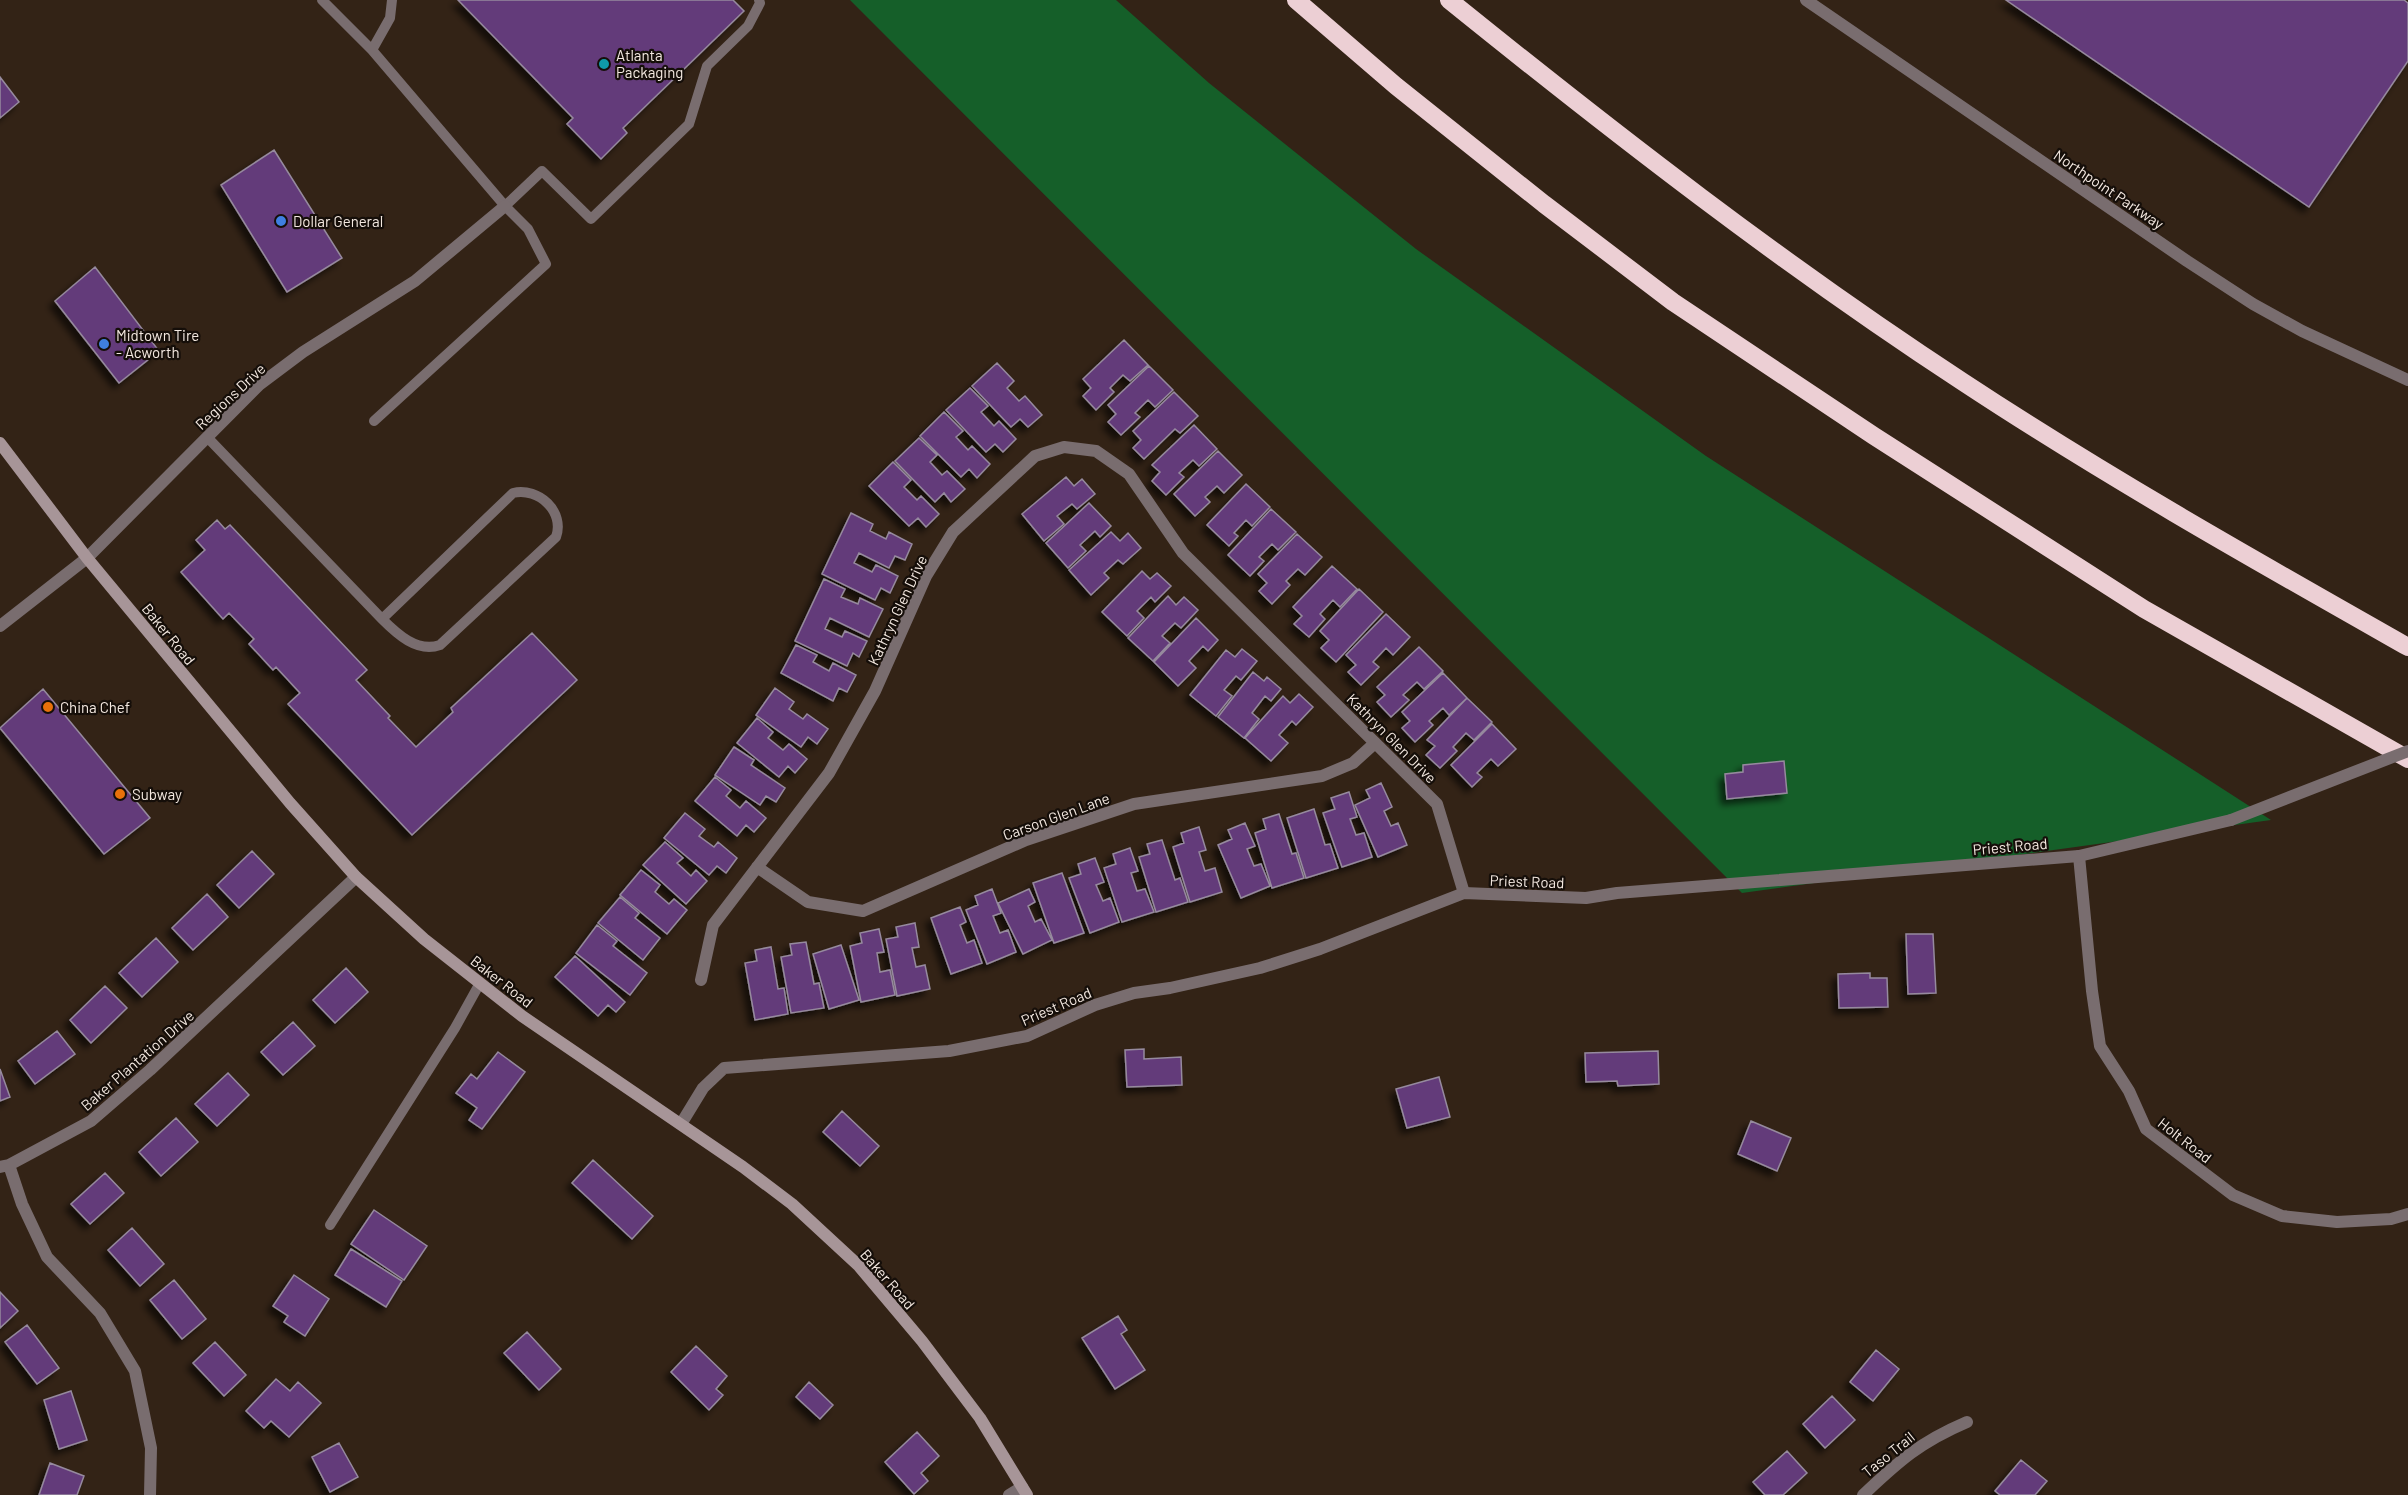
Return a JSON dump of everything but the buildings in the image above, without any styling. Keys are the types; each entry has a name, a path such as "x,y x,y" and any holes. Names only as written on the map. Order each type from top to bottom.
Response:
{"highway":[{"path":"1296,0 1396,86 1544,204 1673,302 1874,436 2144,609 2408,759"},
{"path":"1449,0 1559,89 1716,210 1961,381 2046,436 2210,534 2408,647"}],"main road":[{"name":"Baker Road","path":"0,442 87,558 290,803 356,877 424,939 522,1016 743,1167 792,1204 858,1265 922,1341 980,1418 1024,1491"}],"street":[{"name":"Northpoint Parkway","path":"1806,0 2253,304 2302,331 2408,381"},
{"name":"Regions Drive","path":"0,626 87,558 259,385 303,352 415,281 505,206"},
{"name":"Kathryn Glen Drive","path":"701,980 713,925 829,773 875,691 926,576 953,532 1035,456 1064,447 1096,451 1130,474 1183,554 1437,804 1464,893"},
{"name":"Carson Glen Lane","path":"757,867 808,902 863,911 1026,840 1134,804 1323,776 1353,763 1375,743"},
{"name":"Priest Road","path":"681,1124 703,1088 724,1068 949,1051 1027,1036 1095,1005 1134,993 1170,988 1260,968 1320,949 1464,893 1586,898 1617,893 2079,856 2231,820 2408,751"},
{"name":"Holt Road","path":"2079,856 2092,991 2100,1046 2129,1091 2146,1129 2233,1195 2282,1216 2337,1222 2391,1219 2408,1214"},
{"name":"Baker Plantation Drive","path":"150,1495 151,1448 135,1371 100,1312 47,1257 5,1166 91,1122 150,1070 356,877"},
{"name":"Taso Trail","path":"1863,1495 1918,1446 1967,1422"},
{"path":"1008,1495 1024,1491"}],"lane":[{"path":"322,0 372,50 505,206 528,229 546,264 374,421"},
{"path":"372,50 390,18 392,0"},
{"path":"505,206 542,171 591,219 690,124 707,66 748,26 760,3 759,0"},
{"path":"207,437 382,619 396,633 426,647 440,645 555,537 558,531 554,513 543,498 533,493 524,490 513,493 382,619"},
{"path":"330,1225 455,1028 480,983"}],"green space":[{"path":"850,0 1116,0 1209,83 1416,249 1706,456 2271,820 1742,893"}],"place":[{"name":"Atlanta Packaging","path":"604,64"},
{"name":"Dollar General","path":"281,221"},
{"name":"Midtown Tire - Acworth","path":"104,344"},
{"name":"China Chef","path":"48,707"},
{"name":"Subway","path":"120,794"}]}
